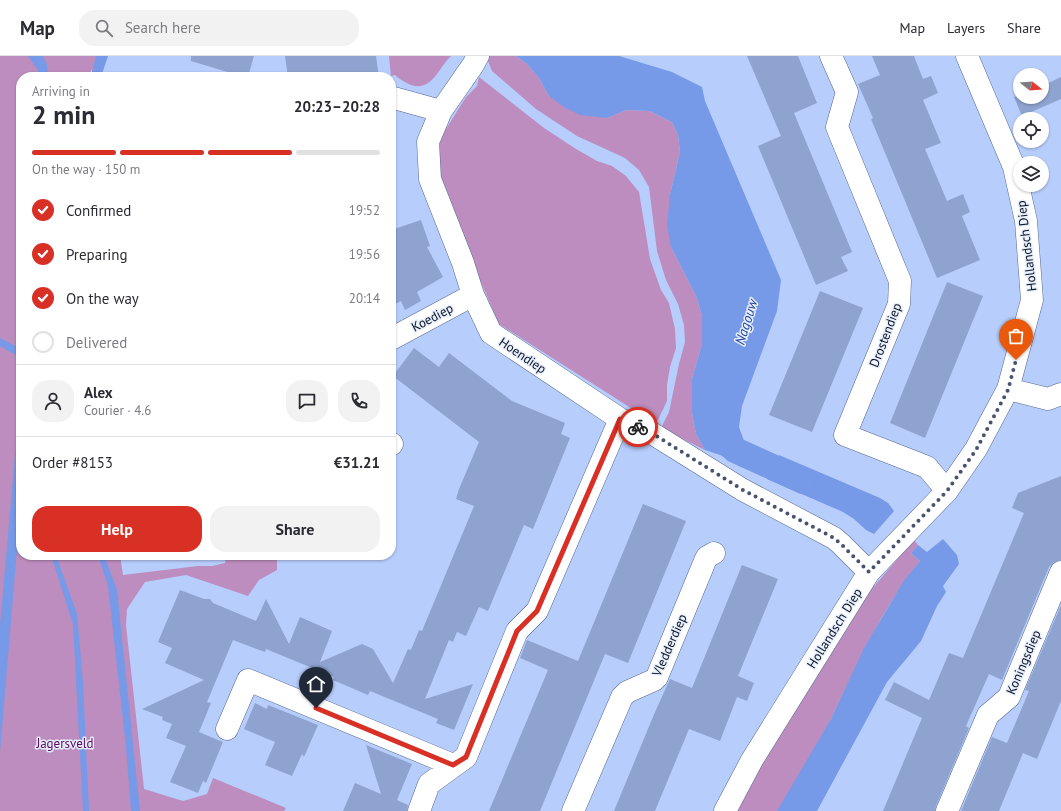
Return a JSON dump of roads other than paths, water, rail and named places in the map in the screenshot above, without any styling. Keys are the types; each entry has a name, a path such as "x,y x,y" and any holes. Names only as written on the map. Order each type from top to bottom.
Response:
{"street":[{"name":"Hoendiep","path":"478,56 441,111 428,142 430,179 462,262 473,296 491,334 620,419 650,432 724,479 834,538 869,572"},
{"name":"Drostendiep","path":"831,56 846,92 837,127 900,281 899,304 846,435 927,467 947,491"},
{"name":"Hollandsch Diep","path":"725,811 752,760 869,572 947,491 976,450 1008,390 1032,300 1026,221 1014,167 967,56"},
{"path":"396,99 441,111"},
{"name":"Koediep","path":"396,336 473,296"},
{"path":"1008,390 1048,399 1061,394"},
{"path":"419,811 429,784 453,765 466,757 517,631 537,611 620,419"},
{"name":"Vledderdiep","path":"573,811 620,700 627,692 650,682 657,677 705,561 707,557 714,553"},
{"name":"Koningsdiep","path":"947,811 988,715 1009,697 1061,572"},
{"path":"227,729 248,680 453,765"}],"water":[{"path":"28,56 43,56 47,65 48,72 38,72"},
{"path":"96,56 108,56 103,72 92,72"},
{"path":"516,56 619,56 672,72 702,87 705,101 781,280 777,311 742,406 739,427 744,441 759,451 750,461 746,469 726,457 705,450 696,434 692,413 692,379 702,344 702,316 696,296 671,247 667,225 670,195 680,152 678,135 672,122 650,111 626,110 607,118 580,115 564,107 549,96 539,78 527,64"},
{"path":"0,338 16,346 16,355 0,346"},
{"path":"16,444 16,560 0,752 0,625"},
{"path":"779,455 880,498 888,503 894,511 874,534 866,530 854,519 843,512 767,479 770,470"},
{"path":"943,539 957,555 959,564 943,586 946,592 937,606 921,641 887,682 817,811 777,811 831,719 864,648 903,582 920,561 911,553 918,545 927,552"},
{"path":"53,560 58,560 77,614 83,683 89,811 83,811 73,624"},
{"path":"100,560 106,560 117,590 140,811 131,811 126,747 108,586"}],"waterway":[{"name":"Nagouw","path":"725,438 726,442 735,450 803,481"}],"park label":[{"name":"Jagersveld","path":"65,743"}]}
